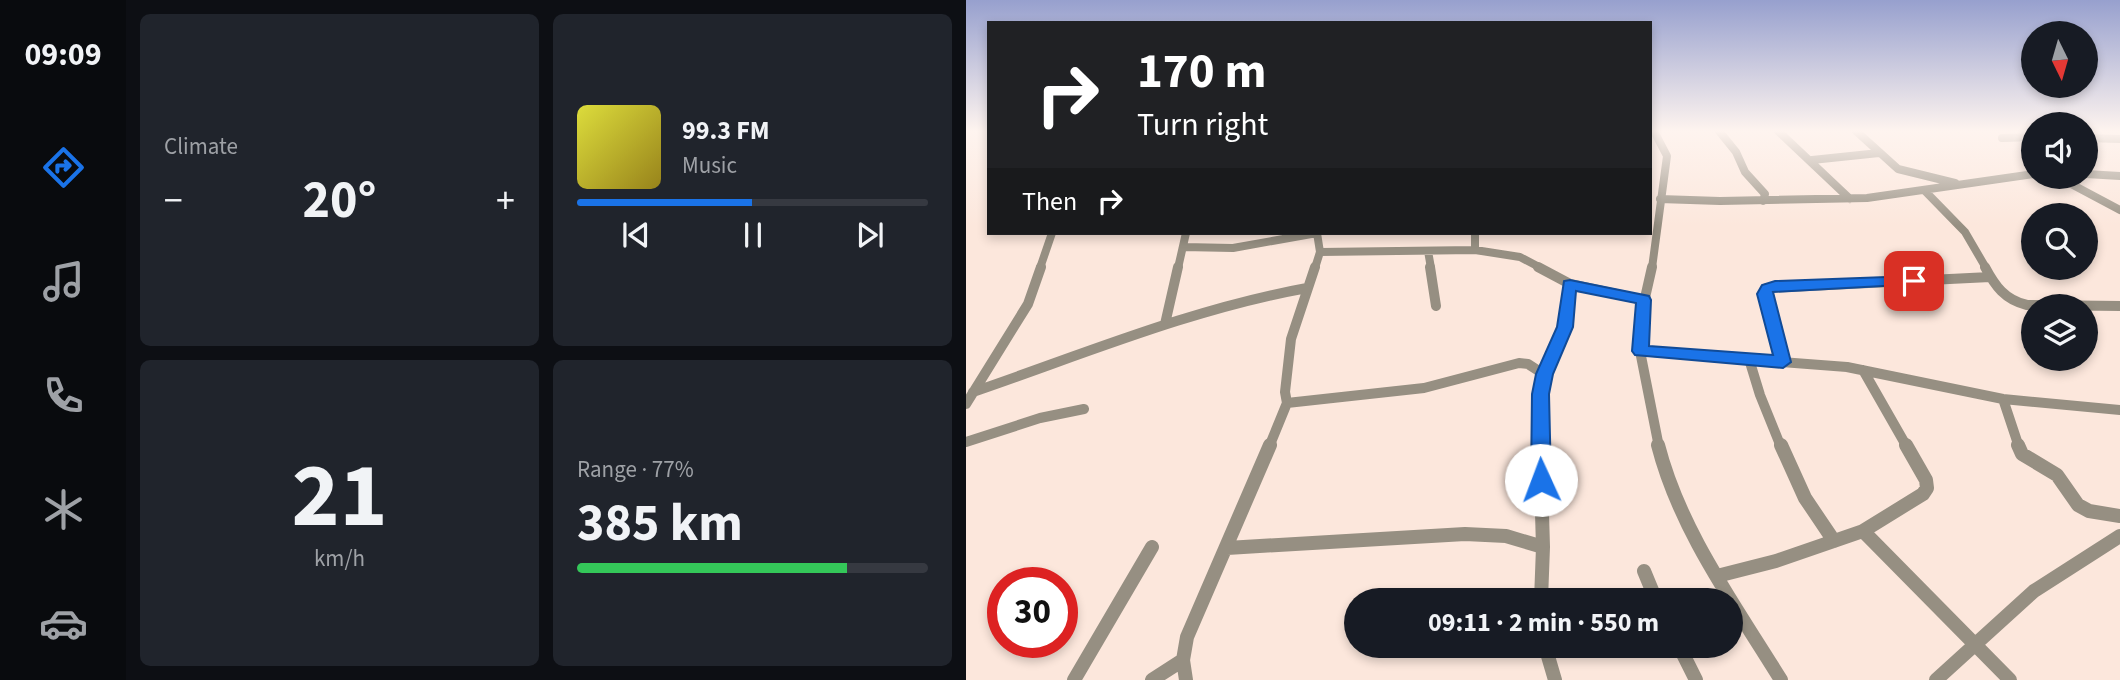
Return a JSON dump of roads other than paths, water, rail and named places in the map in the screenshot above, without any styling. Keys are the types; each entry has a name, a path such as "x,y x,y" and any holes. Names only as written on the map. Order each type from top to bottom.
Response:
{"street":[{"path":"1666,163 1652,268 1644,300 1640,351 1652,421 1665,472 1692,535 1781,680"},
{"path":"1741,163 1745,172 1765,194 1763,201"},
{"path":"1815,163 1850,199"},
{"path":"1891,163 1898,169 1961,184"},
{"path":"2098,175 2120,176"},
{"path":"1660,199 1850,199 1925,191 2021,176"},
{"path":"2081,189 2120,210"},
{"path":"1925,191 1969,237 1990,278 2006,299 2015,304 2120,306"},
{"path":"966,404 1027,304 1051,235"},
{"path":"1165,324 1186,235"},
{"path":"1183,247 1223,247 1304,235"},
{"path":"1186,680 1183,660 1187,637 1287,403 1285,392 1291,339 1320,251 1317,235"},
{"path":"1475,235 1475,250"},
{"path":"1320,251 1475,250 1520,257 1570,284 1644,300"},
{"path":"1428,251 1436,306"},
{"path":"1783,362 1765,294 1767,289 1775,286 1990,278"},
{"path":"1541,588 1543,547 1539,409 1545,374 1565,327 1570,284"},
{"path":"973,392 1071,355 1165,324 1248,299 1307,288"},
{"path":"1640,351 1863,370 2003,399 2119,411"},
{"path":"1749,359 1763,411 1797,487 1817,520 1834,541"},
{"path":"1287,403 1423,388 1518,363 1528,364 1545,374"},
{"path":"1717,576 1863,531 1923,494 1927,488 1926,480 1901,432 1863,370"},
{"path":"2003,399 2022,454 2057,475 2078,505 2120,516"},
{"path":"966,442 1040,418 1084,409"},
{"path":"1863,531 2010,680"},
{"path":"1227,548 1443,536 1510,537 1530,540 1543,547"},
{"path":"1936,680 2034,591 2120,536"},
{"path":"1074,680 1152,547"},
{"path":"1644,571 1651,588"},
{"path":"1549,658 1555,680"},
{"path":"1685,658 1696,680"},
{"path":"1152,680 1183,660"}]}
